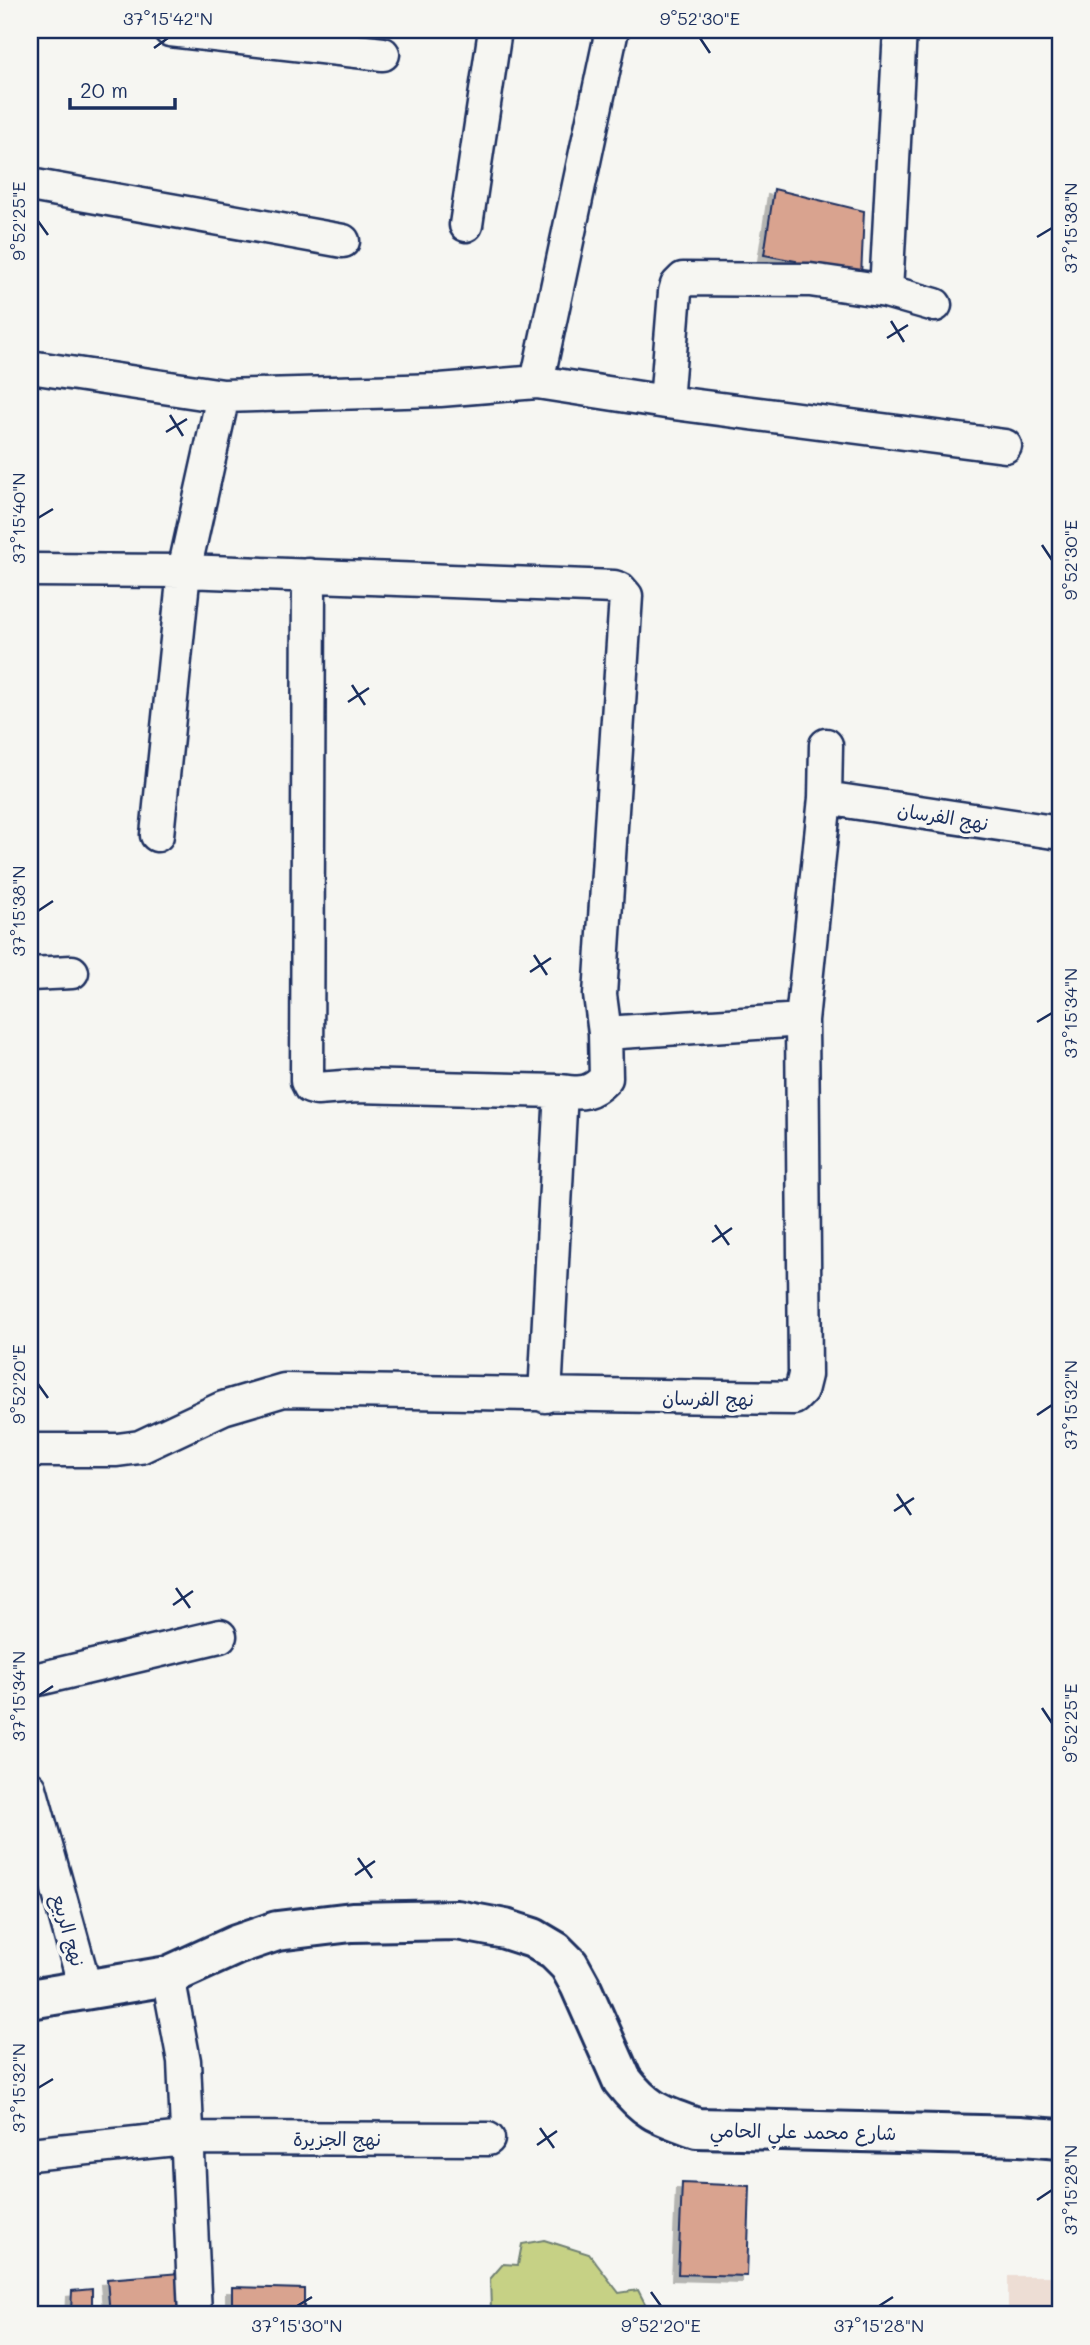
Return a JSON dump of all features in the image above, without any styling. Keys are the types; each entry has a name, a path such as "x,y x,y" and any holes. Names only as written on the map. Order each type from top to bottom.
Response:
{"street":[{"path":"170,30 383,54"},
{"path":"466,225 495,30"},
{"path":"537,382 612,30"},
{"path":"886,291 900,30"},
{"path":"30,186 342,241"},
{"path":"666,402 675,292 683,279 810,280 886,291 935,305"},
{"path":"30,367 223,396 440,390 537,382 666,402 1005,446"},
{"path":"157,835 184,571 223,396"},
{"path":"30,570 309,575 620,589 626,596 600,995 605,1033 606,1079 594,1090 587,1093 310,1087 307,1081 309,575"},
{"name":"نهج الفرسان","path":"30,1450 117,1450 140,1447 223,1408 284,1390 794,1398 801,1391 805,1375 806,1334 802,1020 825,798 826,745"},
{"name":"نهج الفرسان","path":"825,798 1060,833"},
{"path":"30,974 72,972"},
{"path":"605,1033 802,1020"},
{"path":"545,1396 561,1091"},
{"path":"30,1681 220,1636"},
{"name":"نهج الربيع","path":"30,1788 86,1991"},
{"name":"شارع محمد علي الحامي","path":"30,1999 168,1976 236,1945 278,1931 352,1922 457,1920 505,1928 533,1938 555,1951 569,1965 580,1985 622,2080 632,2093 649,2109 696,2128 1060,2139"},
{"path":"168,1976 184,2061 195,2315"},
{"name":"نهج الجزيرة","path":"30,2154 186,2138 488,2139"}],"shaded area":[{"path":"1008,2276 1060,2276 1060,2315 1008,2315"}],"green space":[{"path":"544,2240 589,2254 619,2293 638,2290 651,2315 495,2315 491,2310 490,2279 503,2264 518,2265 522,2244"}],"building":[{"path":"774,189 864,211 861,277 795,270 796,261 764,255"},
{"path":"682,2183 750,2186 747,2276 678,2274"},
{"path":"180,2273 184,2315 110,2315 107,2279"},
{"path":"232,2287 304,2289 304,2315 232,2315"},
{"path":"92,2289 92,2315 48,2315 71,2311 72,2291"}]}
